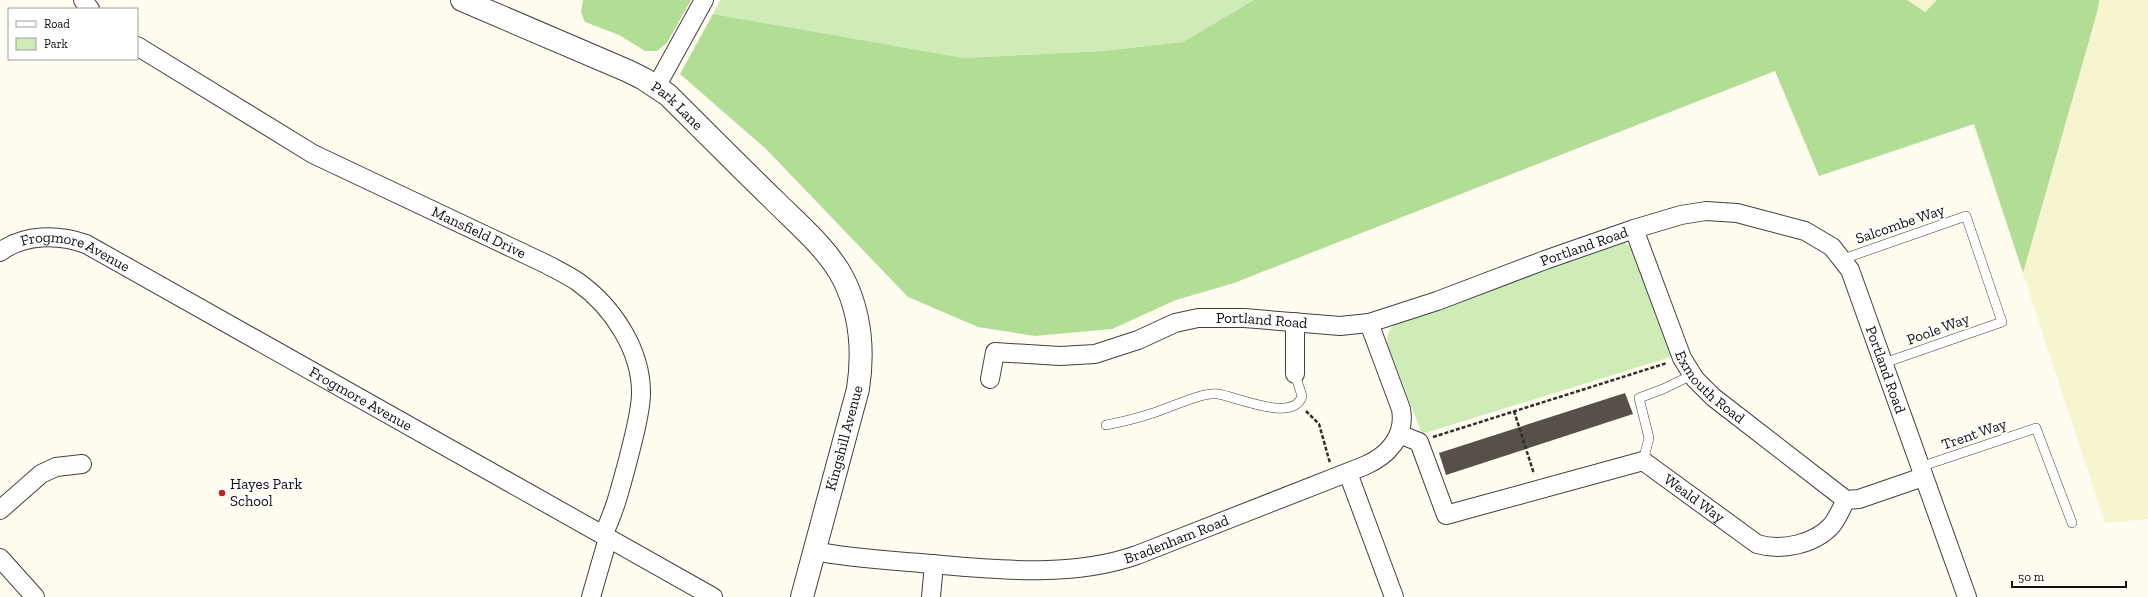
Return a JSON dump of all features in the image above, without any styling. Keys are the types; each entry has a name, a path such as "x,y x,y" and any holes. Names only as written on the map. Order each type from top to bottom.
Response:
{"street":[{"path":"83,0 89,8"},
{"name":"Park Lane","path":"462,0 628,71 668,95 805,231 843,278"},
{"path":"656,87 704,0"},
{"name":"Mansfield Drive","path":"138,47 313,154 546,264 578,282 599,300 618,324 631,346 637,367 641,394 637,424 591,597"},
{"name":"Portland Road","path":"990,379 995,352 1060,356 1095,354 1138,340 1175,323 1198,318 1244,318 1340,326 1369,323 1634,229 1694,212 1722,211 1737,213 1791,226 1815,235 1832,247 1843,259 1850,270 1967,597"},
{"name":"Exmouth Road","path":"1634,229 1682,358 1692,375 1712,397 1846,500"},
{"name":"Frogmore Avenue","path":"0,252 12,245 39,237 62,238 86,244 713,597"},
{"name":"Kingshill Avenue","path":"802,597 858,389 861,369 862,351 859,322 843,278"},
{"path":"1295,322 1295,374"},
{"name":"Bradenham Road","path":"814,551 854,557 981,568 1034,569 1107,565 1137,555 1341,476 1381,457 1388,451 1399,434 1402,422 1401,409 1369,323"},
{"path":"1399,434 1419,442 1446,515 1643,461"},
{"name":"Weald Way","path":"1643,461 1757,544 1766,546 1787,547 1822,534 1837,518 1846,500"},
{"path":"0,510 41,474 56,467 82,464"},
{"path":"1846,500 1859,499 1922,472"},
{"path":"1341,476 1394,597"},
{"path":"0,558 35,597"},
{"path":"931,597 934,564"}],"lane":[{"name":"Salcombe Way","path":"1843,259 1966,216 2002,322"},
{"name":"Poole Way","path":"1884,363 2002,322"},
{"path":"1106,425 1154,413 1211,394 1284,409 1298,404 1302,396 1295,374"},
{"path":"1643,461 1649,438 1639,398 1657,392 1692,375"},
{"name":"Trent Way","path":"1922,472 2036,428 2072,523"}],"path":[{"path":"1419,442 1682,358"},
{"path":"1298,404 1319,424 1341,476"},
{"path":"1514,411 1539,490"}],"shaded area":[{"path":"1907,0 1937,0 1925,12"},
{"path":"2099,0 2148,0 2148,519 2105,523 2023,273 2098,9"}],"green space":[{"path":"583,0 691,0 667,43 657,51 645,51 619,35 585,22 581,12"},
{"path":"720,0 1254,0 1183,42 1102,51 964,58 713,14"},
{"path":"1254,0 1907,0 1925,12 1937,0 2099,0 2098,9 2023,273 1974,124 1819,176 1775,71 1234,283 1176,300 1112,329 1035,336 978,327 908,297 766,149 680,74 713,14 964,58 1102,51 1183,42"},
{"path":"1621,240 1634,249 1674,356 1422,434 1387,343 1389,332 1396,322"}],"building":[{"path":"1625,393 1633,414 1446,475 1439,453"}],"place":[{"name":"Hayes Park School","path":"222,493"}]}
